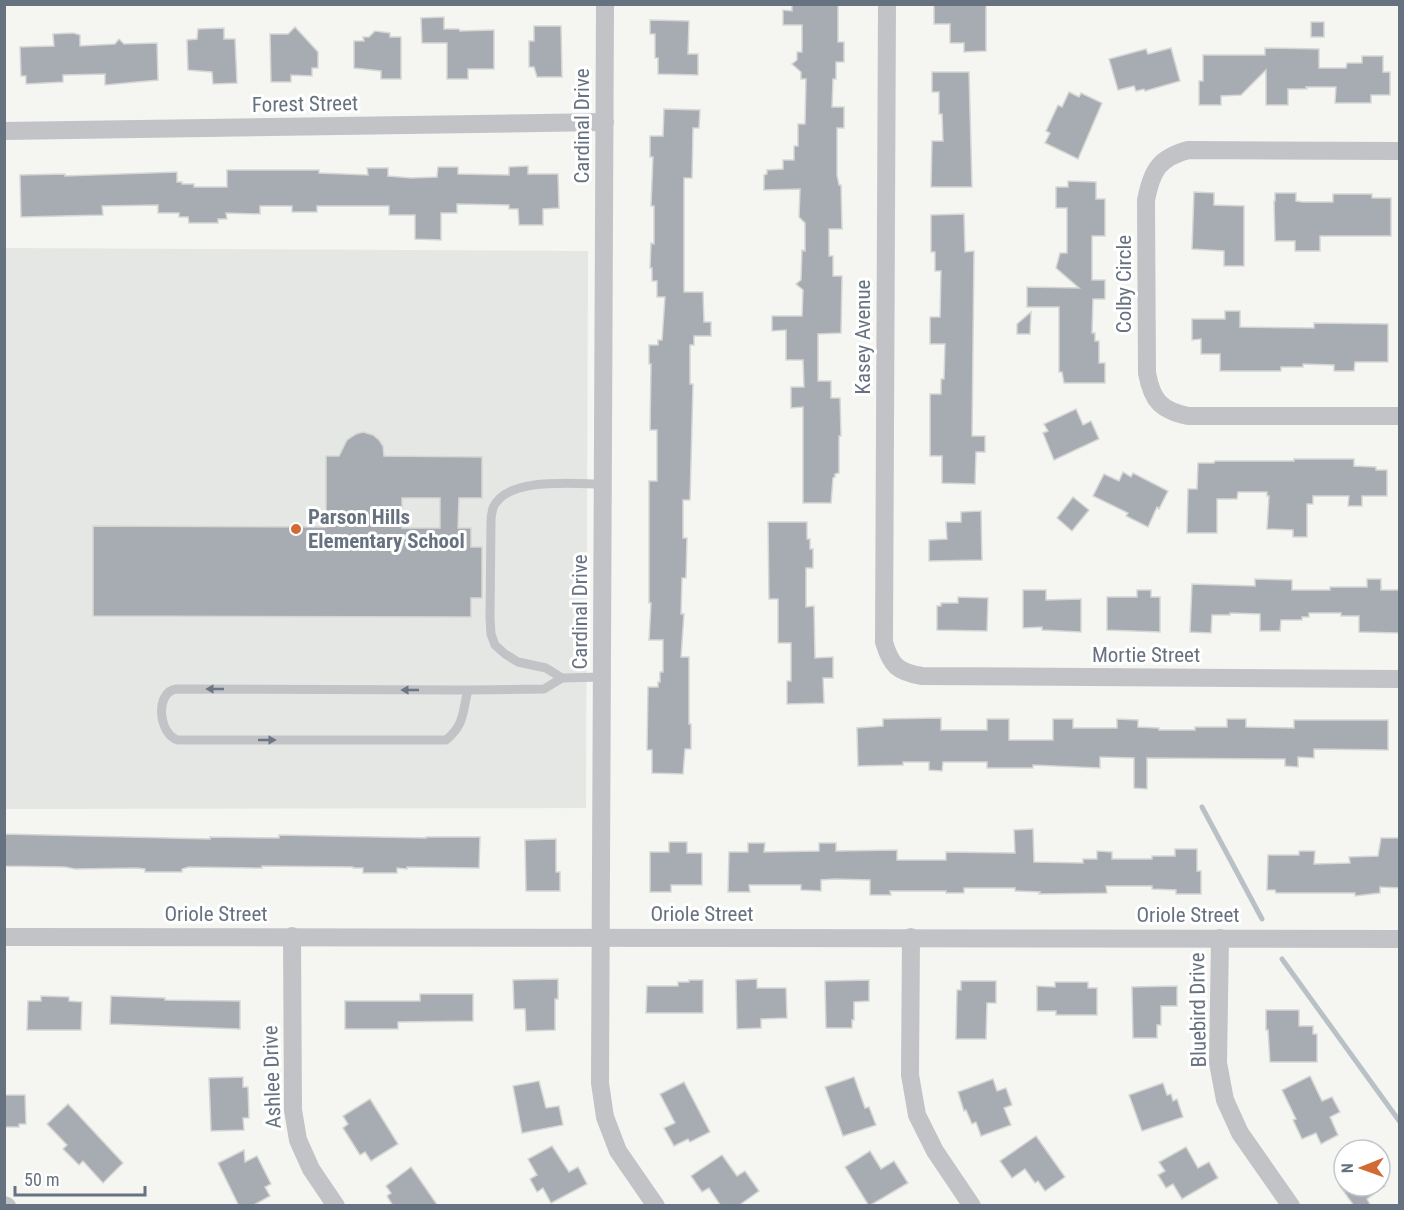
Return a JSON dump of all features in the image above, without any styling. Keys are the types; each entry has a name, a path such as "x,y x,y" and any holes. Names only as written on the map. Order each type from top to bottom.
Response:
{"street":[{"name":"Cardinal Drive","path":"605,4 600,1083 605,1117 618,1151 656,1206"},
{"name":"Kasey Avenue","path":"887,4 884,642 888,656 895,667"},
{"name":"Forest Street","path":"4,131 605,122"},
{"name":"Colby Circle","path":"1400,151 1188,150 1171,155 1157,166 1149,183 1146,200 1148,372 1150,388 1158,403 1171,412 1188,416 1400,416"},
{"name":"Mortie Street","path":"895,667 906,673 922,676 1400,679"},
{"name":"Ashlee Drive","path":"292,936 293,1110 298,1140 311,1169 336,1206"},
{"name":"Oriole Street","path":"4,937 601,936 1400,939"},
{"path":"912,937 910,1075 918,1115 935,1151 972,1206"},
{"name":"Bluebird Drive","path":"1220,938 1218,1063 1225,1100 1240,1133 1291,1206"}],"lane":[{"path":"562,678 546,668 518,662 495,645 491,634 490,618 491,521 494,506 501,497 524,486 603,484"},
{"path":"468,690 461,723 446,740 178,740 170,738 163,724 162,704 165,694 176,688 544,689 562,678 602,677"}],"shaded area":[{"name":"Parson Hills Elementary School","path":"5,248 588,251 586,808 5,809"}],"building":[{"path":"792,4 838,4 838,42 844,42 844,62 836,62 832,107 844,107 844,128 837,128 837,175 839,185 841,185 842,229 829,229 829,256 833,256 833,276 842,276 841,333 818,334 818,381 831,381 831,398 840,398 839,473 833,478 831,503 803,503 803,407 791,408 791,387 804,387 803,360 786,360 786,330 772,331 772,316 802,316 803,290 796,284 801,280 802,250 805,251 805,223 799,217 800,189 764,190 764,175 767,174 767,170 783,169 783,160 794,160 794,146 798,146 798,124 805,124 806,79 801,79 801,72 792,64 797,60 797,52 802,52 802,25 783,25 783,10 792,11"},
{"path":"934,4 986,4 986,51 964,52 964,43 950,43 950,24 934,24"},
{"path":"444,17 444,29 494,30 494,69 468,69 468,79 447,79 447,43 422,43 421,18"},
{"path":"650,20 689,21 688,54 698,54 698,75 658,74 655,34 650,34"},
{"path":"1311,22 1324,22 1324,37 1311,37"},
{"path":"534,26 561,26 562,77 537,77 534,67 529,67 529,41 534,41"},
{"path":"295,27 318,52 318,68 312,68 312,76 291,75 291,82 271,82 270,34 288,34"},
{"path":"224,28 224,39 235,39 237,83 213,84 212,72 188,70 187,40 197,39 198,29"},
{"path":"375,31 390,33 390,37 401,37 401,79 381,79 381,71 354,68 354,41 364,41 363,37 369,37"},
{"path":"53,34 80,35 80,46 115,44 119,39 124,44 157,43 158,80 105,85 105,74 63,75 63,82 26,84 26,76 21,76 20,47 54,46"},
{"path":"1171,48 1180,81 1145,91 1144,89 1136,91 1134,86 1118,90 1109,59 1146,49 1148,54"},
{"path":"1265,48 1319,49 1319,68 1346,68 1347,63 1362,63 1362,56 1383,56 1383,72 1390,72 1390,95 1371,95 1371,103 1335,103 1336,87 1306,87 1307,89 1288,89 1288,105 1266,105 1266,70 1241,95 1221,96 1221,105 1199,105 1199,81 1203,81 1203,55 1265,55"},
{"path":"932,72 969,72 972,187 931,187 932,141 943,141 939,92 932,92"},
{"path":"1069,92 1079,97 1081,93 1102,103 1078,159 1045,143 1050,133 1046,131 1058,105 1062,107"},
{"path":"664,109 700,110 699,128 693,128 692,178 684,178 684,292 703,292 704,322 711,322 711,336 694,336 694,345 690,345 690,384 693,384 690,500 683,500 683,538 687,538 686,578 682,578 681,614 684,614 681,657 689,657 691,749 685,749 683,774 652,773 652,750 647,750 648,687 658,687 660,672 663,672 663,640 649,640 651,603 649,603 649,481 657,481 657,430 650,430 649,345 658,345 658,340 662,340 665,297 657,297 657,281 652,281 652,268 650,268 651,243 654,244 654,206 651,206 653,157 650,157 650,136 663,136"},
{"path":"528,166 528,174 558,174 559,208 543,209 543,225 519,225 518,209 509,209 509,205 457,204 457,213 441,213 441,240 415,239 415,215 389,215 389,206 317,206 317,212 292,212 292,206 260,206 260,214 226,213 227,219 218,219 218,223 189,223 188,217 179,217 179,213 158,213 158,205 102,206 103,215 21,217 20,175 65,174 65,176 177,172 177,182 182,182 182,184 194,184 194,187 227,187 227,170 319,170 319,173 368,175 367,168 388,168 388,176 411,178 437,177 438,167 458,167 458,174 509,175 509,167"},
{"path":"1068,181 1096,182 1096,199 1105,199 1105,236 1092,236 1092,280 1105,280 1105,299 1093,299 1092,333 1095,333 1095,341 1099,341 1099,363 1105,363 1105,383 1064,383 1062,372 1059,372 1059,307 1027,307 1027,287 1079,288 1056,268 1060,253 1067,253 1067,208 1056,208 1056,187 1068,187"},
{"path":"1194,192 1214,193 1214,205 1244,206 1244,266 1224,266 1224,251 1192,249"},
{"path":"1275,193 1296,193 1296,201 1303,202 1333,202 1333,194 1372,194 1372,198 1391,198 1391,236 1320,236 1320,251 1295,251 1295,241 1275,241"},
{"path":"964,214 965,252 974,251 972,436 985,436 985,452 976,452 975,484 942,483 942,456 930,456 930,394 941,394 945,344 930,344 930,317 940,317 941,271 935,271 935,252 931,252 931,215"},
{"path":"1225,311 1240,311 1240,327 1314,328 1314,323 1388,324 1388,362 1355,362 1354,371 1334,371 1334,365 1303,364 1303,367 1281,367 1281,371 1220,371 1220,354 1201,354 1201,339 1192,340 1192,319 1225,319"},
{"path":"1031,312 1030,334 1017,334 1017,324"},
{"path":"1076,409 1083,425 1091,421 1099,439 1054,460 1043,433 1048,431 1044,424"},
{"path":"363,432 373,435 383,446 384,456 482,457 482,498 459,498 458,528 471,528 471,547 482,547 482,598 471,598 471,617 93,616 93,526 326,527 326,456 339,456 347,440","holes":["402,498 440,498 440,528 402,528"]},
{"path":"1294,459 1354,459 1354,466 1387,470 1387,496 1362,496 1362,506 1348,506 1349,496 1313,496 1313,504 1307,504 1307,537 1293,537 1293,530 1267,529 1269,496 1267,492 1238,492 1237,499 1217,499 1217,533 1187,533 1188,489 1197,489 1198,463 1294,461"},
{"path":"1123,472 1131,477 1133,473 1168,491 1159,509 1157,507 1148,527 1126,516 1128,513 1093,496 1104,474 1119,481"},
{"path":"1073,497 1089,510 1072,531 1057,518"},
{"path":"981,511 982,560 929,561 929,540 947,539 946,522 961,522 961,512"},
{"path":"768,522 807,522 807,539 810,539 810,549 813,549 813,568 806,568 806,607 814,606 815,658 833,657 833,678 823,678 824,703 787,704 787,681 791,681 791,643 778,643 778,599 769,599"},
{"path":"1255,579 1292,580 1292,590 1330,590 1330,587 1367,587 1367,579 1381,579 1381,590 1400,590 1400,633 1359,632 1359,616 1341,616 1341,613 1309,613 1309,617 1302,617 1302,620 1281,620 1280,631 1260,631 1260,614 1212,615 1211,633 1190,632 1192,584 1255,586"},
{"path":"1023,590 1046,590 1046,600 1081,599 1081,632 1042,630 1042,627 1023,628"},
{"path":"1137,590 1151,590 1151,597 1160,597 1160,632 1107,630 1107,597 1137,597"},
{"path":"958,597 988,598 987,631 937,630 937,606 941,606 941,603 958,603"},
{"path":"941,718 941,730 987,730 987,719 1009,719 1009,740 1053,740 1053,719 1073,719 1073,728 1117,728 1117,719 1138,720 1138,727 1159,728 1159,730 1227,727 1227,719 1246,719 1246,727 1294,728 1294,720 1388,720 1388,750 1314,749 1314,758 1298,757 1298,767 1285,766 1285,759 1147,758 1147,789 1134,788 1134,758 1100,757 1100,768 1033,765 1033,768 987,768 987,762 943,762 942,771 929,770 929,762 858,766 857,728 883,726 883,719"},
{"path":"1033,829 1034,862 1083,863 1083,859 1097,859 1097,851 1112,852 1112,859 1152,859 1152,856 1175,856 1175,849 1197,849 1197,871 1201,871 1201,894 1176,894 1176,890 1152,889 1152,886 1106,886 1107,893 1039,894 1040,892 1015,891 1015,888 964,888 964,893 890,891 891,895 870,895 870,880 835,879 821,880 821,891 801,890 801,885 749,885 750,892 728,892 729,852 748,852 748,843 765,843 764,852 819,851 819,843 836,843 836,851 897,850 897,860 946,860 946,852 1015,853 1014,830"},
{"path":"4,834 210,839 210,837 279,838 279,835 480,837 479,868 407,867 407,869 397,868 397,873 363,873 363,868 353,867 189,867 182,869 182,872 145,872 145,869 137,868 75,869 4,866"},
{"path":"1381,838 1400,838 1400,888 1380,887 1380,893 1355,896 1355,893 1276,893 1275,890 1267,890 1268,855 1299,855 1299,851 1315,851 1314,864 1350,863 1349,857 1378,856"},
{"path":"556,839 556,872 560,872 560,891 526,891 525,840"},
{"path":"669,842 687,842 687,853 702,853 702,885 671,885 671,892 650,892 650,852 669,852"},
{"path":"558,979 558,999 555,999 555,1030 526,1031 525,1009 514,1009 513,980"},
{"path":"757,979 757,988 786,988 787,1018 761,1019 761,1028 737,1029 736,980"},
{"path":"689,980 703,980 703,1013 646,1013 647,986 678,986 678,982 689,982"},
{"path":"869,980 869,1001 854,1002 852,1028 826,1028 825,981"},
{"path":"961,981 996,981 996,1003 987,1003 986,1039 956,1039 957,990 961,990"},
{"path":"1055,982 1088,982 1088,988 1097,988 1097,1015 1056,1015 1056,1011 1037,1011 1037,986 1055,987"},
{"path":"1177,986 1177,1006 1161,1006 1161,1025 1157,1025 1157,1038 1133,1038 1132,987"},
{"path":"420,994 473,994 473,1021 398,1022 398,1029 345,1029 345,1001 420,1001"},
{"path":"41,996 69,997 69,1001 82,1002 81,1030 27,1030 28,1001 41,1001"},
{"path":"111,996 165,998 165,1000 240,1001 240,1029 110,1024"},
{"path":"1266,1010 1299,1010 1299,1026 1313,1026 1313,1034 1317,1034 1317,1062 1270,1062"},
{"path":"1310,1076 1322,1101 1332,1097 1340,1112 1330,1117 1338,1135 1321,1144 1316,1133 1302,1139 1293,1120 1296,1119 1282,1090"},
{"path":"243,1077 243,1087 248,1087 249,1118 243,1118 244,1130 211,1131 209,1078"},
{"path":"854,1077 865,1108 869,1107 876,1125 843,1136 825,1087"},
{"path":"993,1079 997,1091 1006,1088 1012,1105 1004,1108 1011,1125 981,1136 976,1122 972,1124 966,1110 964,1111 958,1092"},
{"path":"539,1081 546,1108 559,1106 563,1125 522,1133 513,1086"},
{"path":"684,1082 710,1132 690,1142 688,1139 674,1146 664,1128 675,1123 660,1094"},
{"path":"1163,1083 1167,1095 1171,1094 1173,1101 1177,1099 1183,1117 1142,1131 1129,1095"},
{"path":"4,1095 25,1095 26,1124 19,1124 19,1127 4,1127"},
{"path":"370,1099 398,1144 371,1161 365,1152 360,1155 343,1128 348,1124 343,1116"},
{"path":"68,1104 123,1163 103,1183 83,1161 79,1165 63,1149 67,1145 47,1124"},
{"path":"1036,1136 1065,1177 1045,1191 1038,1181 1035,1183 1025,1169 1012,1178 1000,1161"},
{"path":"552,1146 569,1172 578,1167 587,1184 551,1203 543,1188 537,1192 530,1179 537,1175 528,1159"},
{"path":"1186,1147 1198,1168 1209,1162 1218,1178 1182,1199 1173,1184 1166,1188 1158,1175 1165,1171 1159,1162"},
{"path":"244,1150 245,1162 257,1156 271,1184 265,1187 270,1196 252,1206 239,1206 218,1163"},
{"path":"870,1151 881,1169 894,1161 908,1183 869,1206 845,1167"},
{"path":"722,1155 737,1176 745,1171 759,1191 738,1206 721,1206 709,1188 702,1192 691,1176"},
{"path":"411,1167 438,1206 393,1206 387,1196 391,1193 386,1186"},
{"path":"1348,1198 1368,1198 1371,1206 1354,1206"}],"waterway":[{"path":"1202,807 1262,919"},
{"path":"1282,959 1400,1122"}],"place":[{"name":"Parson Hills Elementary School","path":"296,529"}]}
